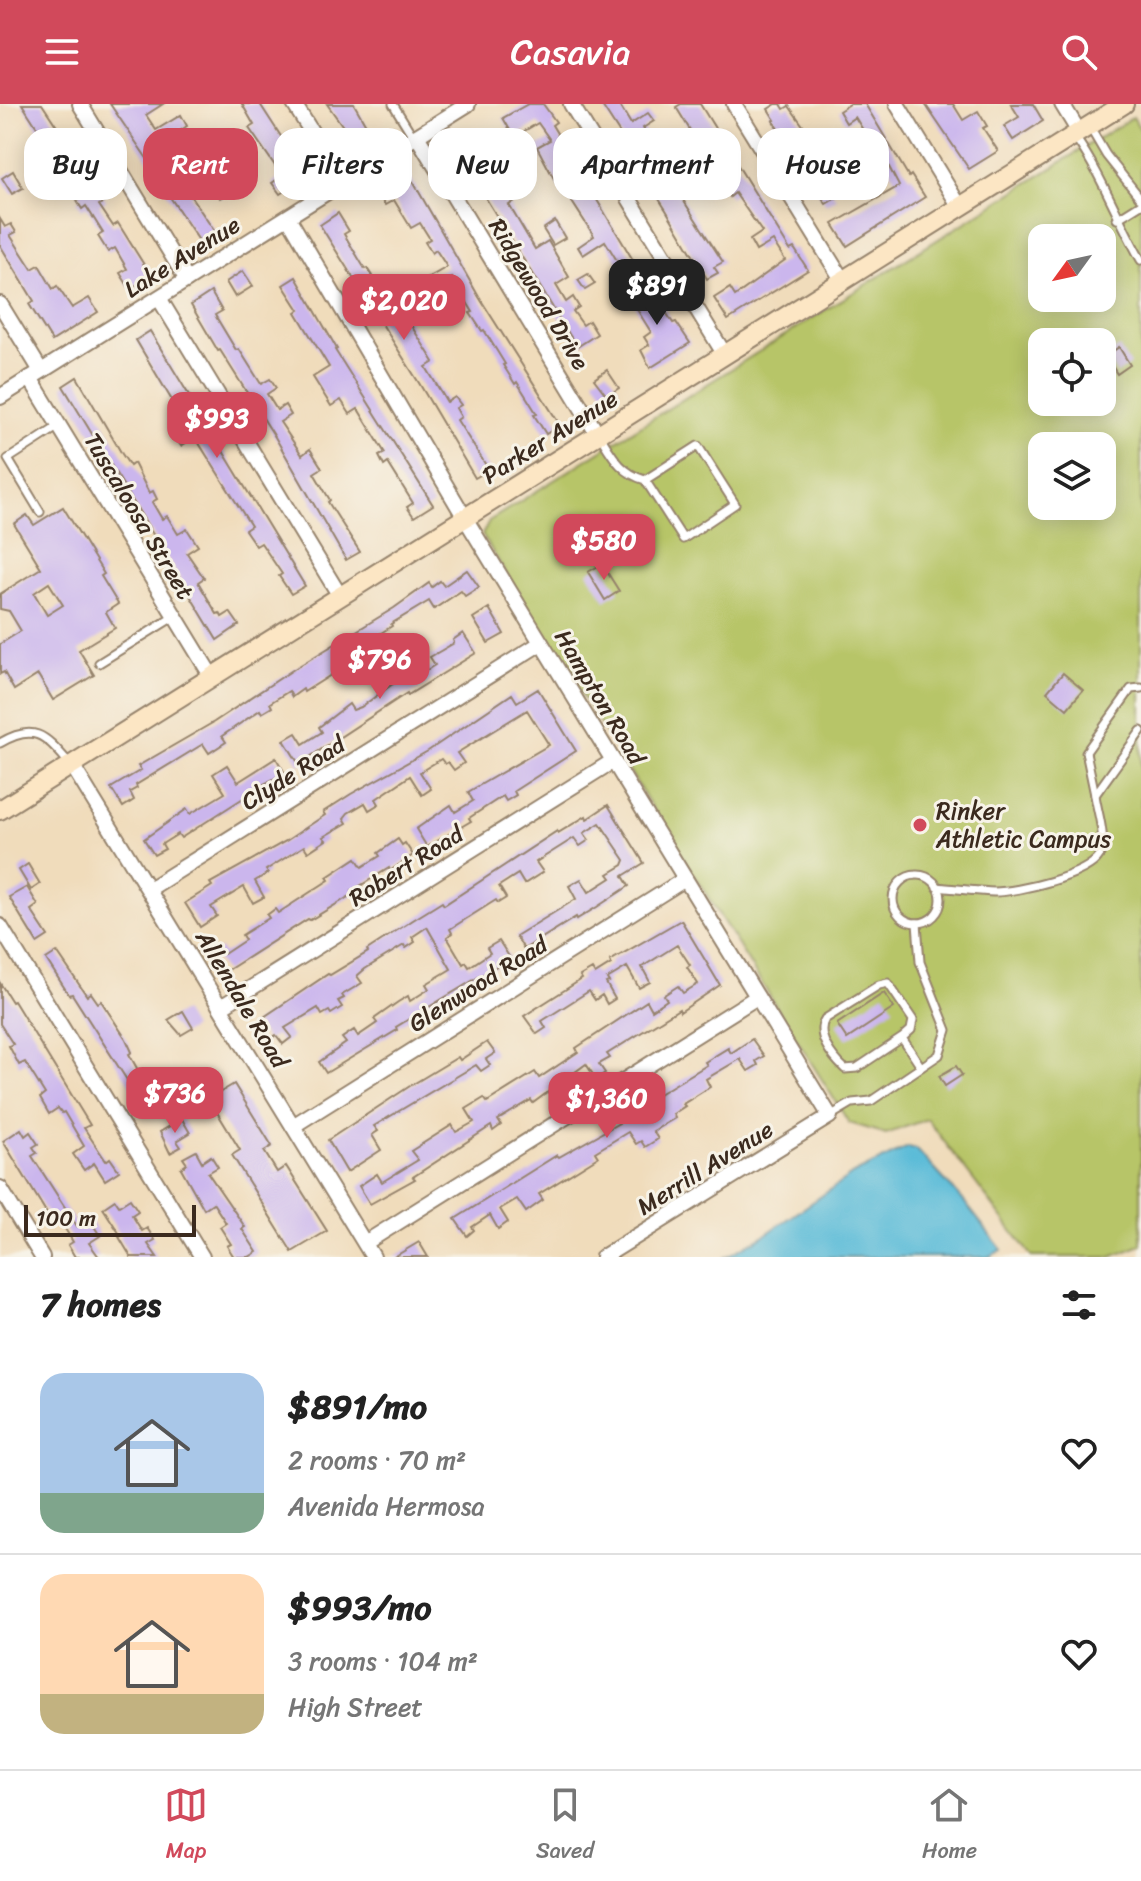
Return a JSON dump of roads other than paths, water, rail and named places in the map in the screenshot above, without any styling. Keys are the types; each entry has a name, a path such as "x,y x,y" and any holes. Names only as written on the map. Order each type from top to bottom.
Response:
{"street":[{"path":"80,104 187,280"},
{"path":"294,104 309,128"},
{"name":"Lake Avenue","path":"412,139 468,104"},
{"path":"571,104 725,355"},
{"path":"734,104 843,281"},
{"path":"897,104 960,207"},
{"path":"1062,104 1081,131"},
{"name":"Parker Avenue","path":"0,810 1124,104"},
{"name":"Ridgewood Drive","path":"415,137 598,435"},
{"name":"Lake Avenue","path":"0,397 315,200"},
{"name":"Hampton Road","path":"288,217 465,518 830,1116"},
{"path":"159,298 340,596"},
{"name":"Tuscaloosa Street","path":"0,304 59,426 212,677"},
{"name":"Clyde Road","path":"149,889 541,643"},
{"name":"Robert Road","path":"221,1007 613,761"},
{"name":"Allendale Road","path":"72,765 373,1257"},
{"name":"Glenwood Road","path":"293,1126 685,879"},
{"path":"0,926 202,1257"},
{"path":"365,1243 757,997"},
{"name":"Merrill Avenue","path":"603,1257 830,1116"},
{"path":"0,1188 42,1257"}],"lane":[{"path":"393,104 415,137"},
{"path":"1081,131 1106,155 1141,202 1117,219"},
{"path":"1081,131 1117,219 1141,260"},
{"path":"40,512 8,459 59,426"},
{"path":"598,435 619,467 629,476 645,480 683,539 735,504 698,446 645,480"},
{"path":"99,663 175,616"},
{"path":"937,887 997,892 1031,886 1092,865 1103,845 1086,752 1131,689 1141,688"},
{"path":"1095,795 1141,731"},
{"path":"0,743 15,734 35,733 47,740 72,765"},
{"path":"911,876 928,878 937,887 941,899 936,914 930,920 917,923 904,919 898,913 893,903 895,890 900,883 911,876"},
{"path":"830,1116 852,1103 871,1101 939,1055 947,1030 920,962 917,923"},
{"path":"888,983 913,1020 911,1030 902,1038 857,1068 849,1070 841,1066 821,1036 821,1026 825,1019 879,985 888,983"},
{"path":"902,1038 921,1067"}],"water":[{"path":"908,1147 916,1149 962,1199 1002,1250 988,1257 726,1257 765,1235 853,1174"}],"place":[{"name":"Rinker Athletic Campus","path":"920,825"}]}
